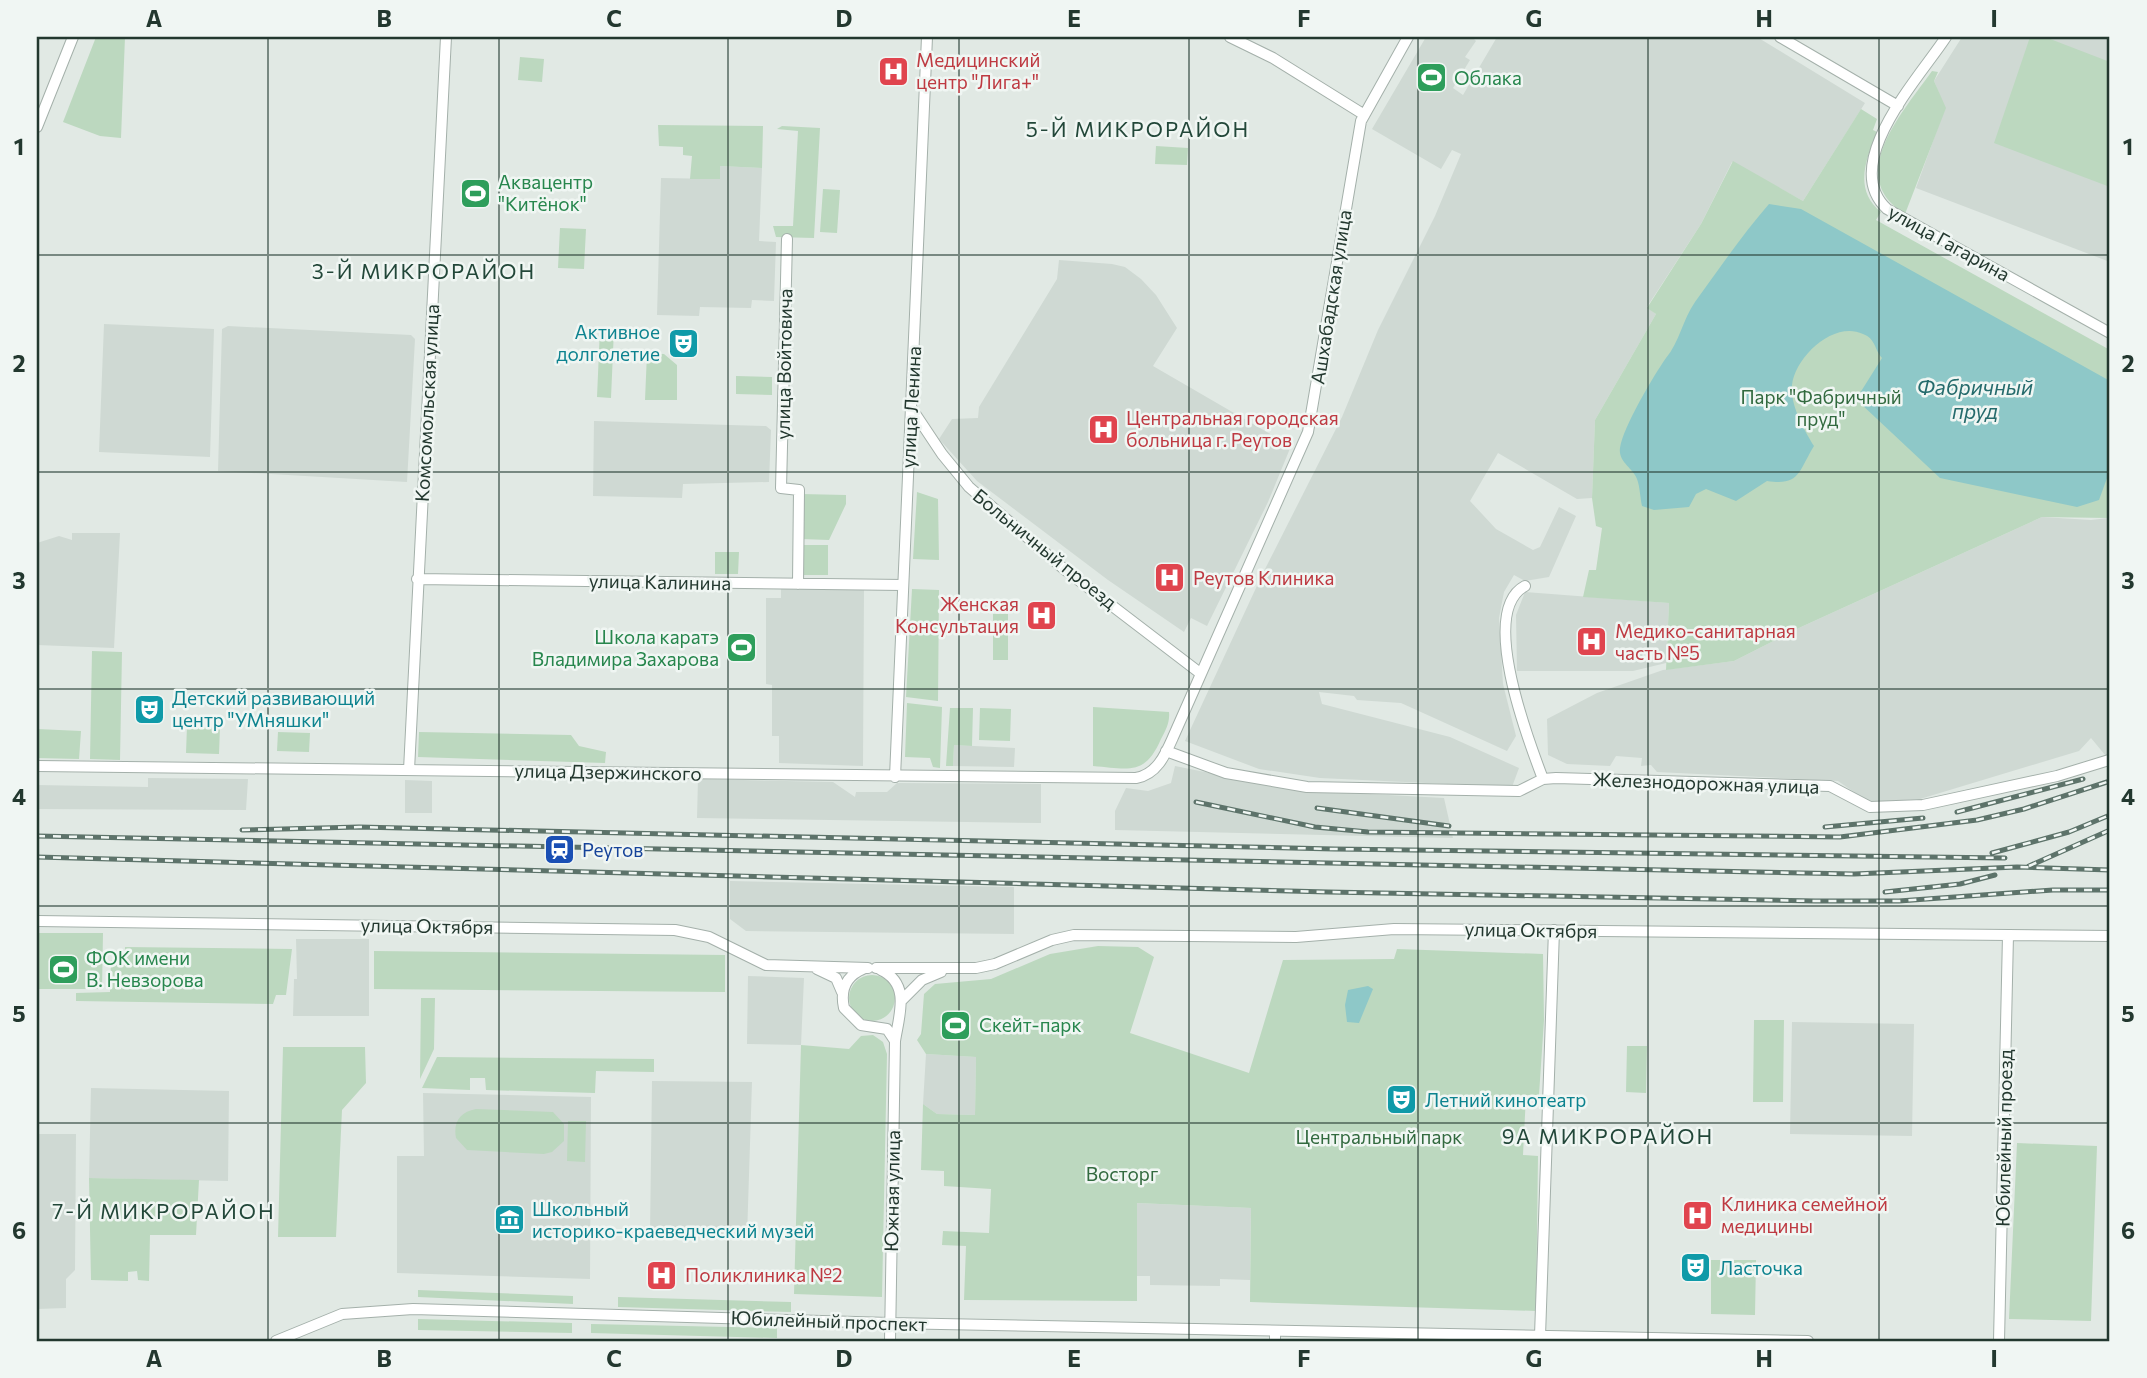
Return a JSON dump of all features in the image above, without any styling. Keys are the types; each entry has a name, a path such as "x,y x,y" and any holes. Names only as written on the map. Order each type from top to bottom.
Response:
{"street":[{"path":"37,127 73,37"},
{"name":"Комсомольская улица","path":"409,770 446,37"},
{"name":"улица Ленина","path":"895,777 927,37"},
{"path":"1230,37 1273,58 1363,114"},
{"name":"Ашхабадская улица","path":"1166,751 1311,423 1340,232 1363,114 1408,37"},
{"path":"1780,37 1898,106"},
{"name":"улица Гагарина","path":"1946,37 1885,124 1875,151 1872,187 1877,201 1886,209 2110,333"},
{"name":"улица Войтовича","path":"788,239 781,488 799,489 798,584"},
{"name":"Больничный проезд","path":"910,406 953,469 983,500 1064,569 1200,673"},
{"name":"улица Калинина","path":"417,579 903,585"},
{"path":"1525,586 1513,596 1506,620 1509,672 1520,714 1544,779"},
{"name":"улица Дзержинского","path":"37,766 1136,778 1153,771 1166,751"},
{"name":"Железнодорожная улица","path":"1166,751 1226,773 1307,787 1519,791 1544,779 1830,786 1870,807 1925,805 2057,776 2109,760"},
{"name":"улица Октября","path":"37,921 675,930 709,937 766,965 959,969"},
{"name":"улица Октября","path":"901,1005 909,990 929,976 995,964 1052,940 1074,935 1296,937 1373,929 2110,936"},
{"path":"1541,1336 1554,930"},
{"name":"Юбилейный проезд","path":"1999,1341 2008,935"},
{"name":"улица Октября","path":"810,967 836,978 842,992"},
{"path":"875,1027 892,1020 901,1005 896,980 872,968 853,974 842,992 848,1015 860,1025 887,1029 895,1041"},
{"name":"Южная улица","path":"890,1341 895,1041 901,1005"},
{"name":"Юбилейный проспект","path":"276,1341 342,1314 392,1309 1275,1336 1541,1336 1808,1341"}],"shaded area":[{"path":"1426,37 1472,37 1476,41 1465,57 1470,60 1453,88 1463,95 1497,37 1757,37 1865,103 1803,201 1732,162 1701,224 1647,307 1656,314 1595,420 1592,498 1577,499 1498,453 1470,501 1496,529 1533,550 1540,547 1559,507 1576,516 1549,577 1525,581 1514,575 1504,592 1499,618 1503,684 1516,736 1507,751 1401,703 1357,700 1354,696 1319,692 1322,704 1450,737 1519,768 1512,787 1320,778 1259,769 1185,741 1262,575 1342,417 1378,330 1435,216 1461,154 1452,150 1441,169 1372,129"},
{"path":"1962,37 2110,37 2110,262 1916,188 1945,108 1934,81"},
{"path":"720,166 762,168 759,241 776,242 774,301 752,300 751,308 700,307 699,316 657,315 661,178 719,179"},
{"name":"Центральная городская больница г. Реутов","path":"1059,260 1125,267 1141,279 1156,295 1177,328 1153,366 1291,446 1268,502 1207,626 1191,618 1184,632 1108,580 977,481 939,439 952,419 978,418 979,407 1057,279"},
{"path":"104,324 214,329 210,457 99,452"},
{"path":"228,326 411,335 415,339 407,482 218,471 222,329"},
{"path":"594,421 766,426 771,430 769,482 683,484 682,498 593,496"},
{"path":"2110,513 2110,761 2091,738 2079,751 1920,799 1868,802 1838,781 1657,772 1651,765 1641,766 1642,758 1616,756 1610,766 1567,764 1548,755 1547,719 1597,693 1663,670 1734,661 1801,627 2042,517 2091,520 2108,518"},
{"path":"72,533 120,533 114,648 37,645 37,543 59,536 72,540"},
{"path":"781,588 864,589 863,766 779,763 779,736 772,736 772,685 766,684 766,598 781,598"},
{"name":"Медико-санитарная часть №5","path":"1525,592 1669,603 1666,663 1633,671 1517,671 1516,615"},
{"path":"954,745 1015,748 1014,767 953,766"},
{"path":"1175,766 1295,790 1444,798 1453,838 1115,830 1115,811 1126,788 1148,791 1171,783"},
{"path":"148,778 248,779 246,810 37,809 37,785 148,787"},
{"path":"698,779 833,782 855,797 856,792 887,792 897,783 1041,784 1041,823 697,818"},
{"path":"405,780 432,781 432,813 405,813"},
{"path":"730,881 1014,887 1014,934 746,931 730,919"},
{"path":"296,939 369,939 369,1016 293,1016 294,979 297,979"},
{"path":"748,976 804,978 801,1045 747,1044"},
{"path":"1792,1022 1914,1024 1912,1136 1790,1134"},
{"path":"926,1054 976,1057 975,1115 937,1114 923,1104"},
{"path":"652,1081 752,1082 747,1237 650,1234"},
{"path":"91,1088 229,1091 228,1181 89,1178"},
{"path":"423,1093 591,1097 590,1279 397,1273 397,1156 424,1156"},
{"path":"37,1134 76,1134 75,1270 66,1279 66,1308 37,1309"},
{"path":"1136,1203 1251,1208 1250,1280 1220,1279 1220,1286 1150,1285 1150,1276 1137,1276"}],"green space":[{"path":"96,37 125,37 121,138 100,136 63,122"},
{"path":"2030,37 2045,37 2110,62 2110,187 1994,143"},
{"path":"520,57 544,59 542,82 518,80"},
{"path":"1932,71 1938,72 1934,81 1946,108 1905,214 1887,199 1879,181 1879,163 1895,124"},
{"name":"Парк \"Фабричный пруд\"","path":"1861,109 1877,119 1873,130 1877,132 1864,175 1867,194 1881,212 1876,220 2110,350 2110,513 2108,518 2042,517 1801,627 1734,661 1666,670 1669,603 1583,597 1589,570 1596,570 1602,528 1596,526 1592,498 1595,420 1656,314 1647,308 1701,224 1733,161 1803,201"},
{"path":"658,125 763,126 762,168 720,166 720,179 690,179 692,156 683,155 683,147 659,146"},
{"path":"782,126 820,128 814,238 776,237 773,226 793,226 798,131 777,129"},
{"path":"1156,146 1188,148 1187,165 1155,164"},
{"path":"823,189 840,190 837,233 820,232"},
{"path":"560,228 586,229 584,269 558,268"},
{"path":"600,328 614,329 611,398 597,397"},
{"path":"647,353 664,354 677,365 677,400 645,400"},
{"path":"736,376 772,377 772,395 736,394"},
{"path":"917,492 938,499 939,560 913,559"},
{"path":"801,494 846,495 846,504 829,540 801,539"},
{"path":"800,545 828,545 828,575 800,575"},
{"path":"715,552 739,552 738,574 715,574"},
{"path":"912,589 939,590 938,701 906,697"},
{"path":"993,614 1008,614 1008,660 993,660"},
{"path":"92,651 122,652 120,760 90,759"},
{"path":"907,703 942,707 940,768 933,767 930,758 905,757"},
{"path":"1093,707 1169,712 1169,719 1155,751 1142,765 1126,769 1093,766"},
{"path":"950,708 973,708 972,746 954,745 953,766 946,766"},
{"path":"980,708 1011,709 1010,741 979,740"},
{"path":"187,726 220,727 219,754 186,753"},
{"path":"37,729 81,731 79,759 37,758"},
{"path":"278,732 310,733 309,752 277,751"},
{"path":"419,732 571,735 579,746 606,752 605,763 418,757"},
{"path":"37,933 103,933 102,989 37,989"},
{"name":"Центральный парк","path":"1098,946 1138,947 1154,957 1130,1033 1249,1073 1283,960 1394,959 1397,949 1543,954 1544,1020 1539,1095 1526,1095 1523,1155 1538,1156 1536,1311 1250,1302 1251,1208 1137,1203 1137,1301 964,1300 966,1246 942,1245 943,1231 989,1233 991,1189 944,1186 944,1171 921,1170 923,1104 937,1114 975,1115 976,1057 926,1054 917,1040 921,1034 924,994 935,984 991,979 1050,954"},
{"path":"125,947 292,949 286,995 276,995 273,1004 76,1001 76,993 110,992 111,960 125,960"},
{"path":"374,951 725,955 725,992 374,989"},
{"path":"872,975 888,982 895,998 888,1014 872,1021 856,1014 849,998 856,982"},
{"path":"421,998 435,998 434,1049 420,1079"},
{"path":"1754,1020 1784,1020 1783,1102 1753,1102"},
{"path":"873,1035 883,1042 887,1054 882,1297 794,1294 801,1045 849,1049 861,1036"},
{"path":"1627,1046 1647,1046 1646,1093 1626,1092"},
{"path":"283,1047 365,1047 366,1083 342,1110 336,1237 278,1237"},
{"path":"437,1057 654,1059 654,1072 596,1071 595,1093 486,1090 485,1078 470,1078 470,1090 422,1088"},
{"path":"476,1109 553,1112 564,1124 564,1141 552,1152 544,1154 467,1150 456,1138 456,1127 462,1115"},
{"path":"568,1121 586,1121 585,1162 567,1161"},
{"path":"2017,1143 2097,1146 2091,1321 2009,1319"},
{"path":"89,1178 199,1180 196,1235 150,1235 149,1281 138,1280 137,1271 128,1272 128,1281 91,1280"},
{"path":"1711,1260 1756,1260 1755,1315 1711,1314"},
{"path":"418,1290 573,1296 573,1304 418,1297"},
{"path":"618,1297 791,1302 791,1312 618,1307"},
{"path":"418,1319 572,1323 572,1333 418,1330"},
{"path":"591,1324 777,1328 777,1338 591,1333"}],"water":[{"name":"Фабричный пруд","path":"1769,204 1801,209 2110,381 2110,470 2099,500 2077,507 1940,478 1860,403 1860,393 1882,358 1870,339 1852,331 1840,332 1818,344 1800,363 1795,374 1792,393 1795,409 1814,446 1797,475 1786,481 1767,481 1736,501 1706,489 1696,494 1689,507 1654,510 1642,506 1637,479 1620,453 1627,427 1674,345 1695,302"},
{"path":"1368,986 1373,989 1359,1023 1347,1022 1345,1005 1348,990"}],"railway":[{"path":"1957,812 2083,779"},
{"path":"1196,802 1315,827 1368,832 1840,837 1977,820 2024,809 2110,781"},
{"path":"1317,808 1449,826"},
{"path":"1992,853 2069,832 2110,815"},
{"path":"1825,827 1923,818"},
{"path":"242,830 359,827 1334,849 2005,858"},
{"path":"2029,866 2110,830"},
{"path":"37,836 1854,874 2017,867 2110,870"},
{"path":"37,857 1328,892 1815,901 1899,901 2053,890 2110,890"},
{"path":"1885,892 1960,884 1995,875"}],"place":[{"name":"Медицинский центр \"Лига+\"","path":"893,71"},
{"name":"Облака","path":"1431,78"},
{"name":"Аквацентр \"Китёнок\"","path":"475,193"},
{"name":"Активное долголетие","path":"683,343"},
{"name":"Центральная городская больница г. Реутов","path":"1103,429"},
{"name":"Реутов Клиника","path":"1170,578"},
{"name":"Женская Консультация","path":"1042,615"},
{"name":"Медико-санитарная часть №5","path":"1592,642"},
{"name":"Школа каратэ Владимира Захарова","path":"742,648"},
{"name":"Детский развивающий центр \"УМняшки\"","path":"149,709"},
{"name":"Реутов","path":"559,850"},
{"name":"ФОК имени В. Невзорова","path":"63,969"},
{"name":"Скейт-парк","path":"956,1025"},
{"name":"Летний кинотеатр","path":"1402,1100"},
{"name":"Клиника семейной медицины","path":"1698,1215"},
{"name":"Школьный историко-краеведческий музей","path":"509,1220"},
{"name":"Ласточка","path":"1696,1268"},
{"name":"Поликлиника №2","path":"662,1275"}],"district":[{"name":"5-Й МИКРОРАЙОН","path":"1138,130"},
{"name":"3-Й МИКРОРАЙОН","path":"424,272"},
{"name":"9А МИКРОРАЙОН","path":"1608,1137"},
{"name":"7-Й МИКРОРАЙОН","path":"164,1212"}],"park label":[{"name":"Восторг","path":"1122,1174"}]}
